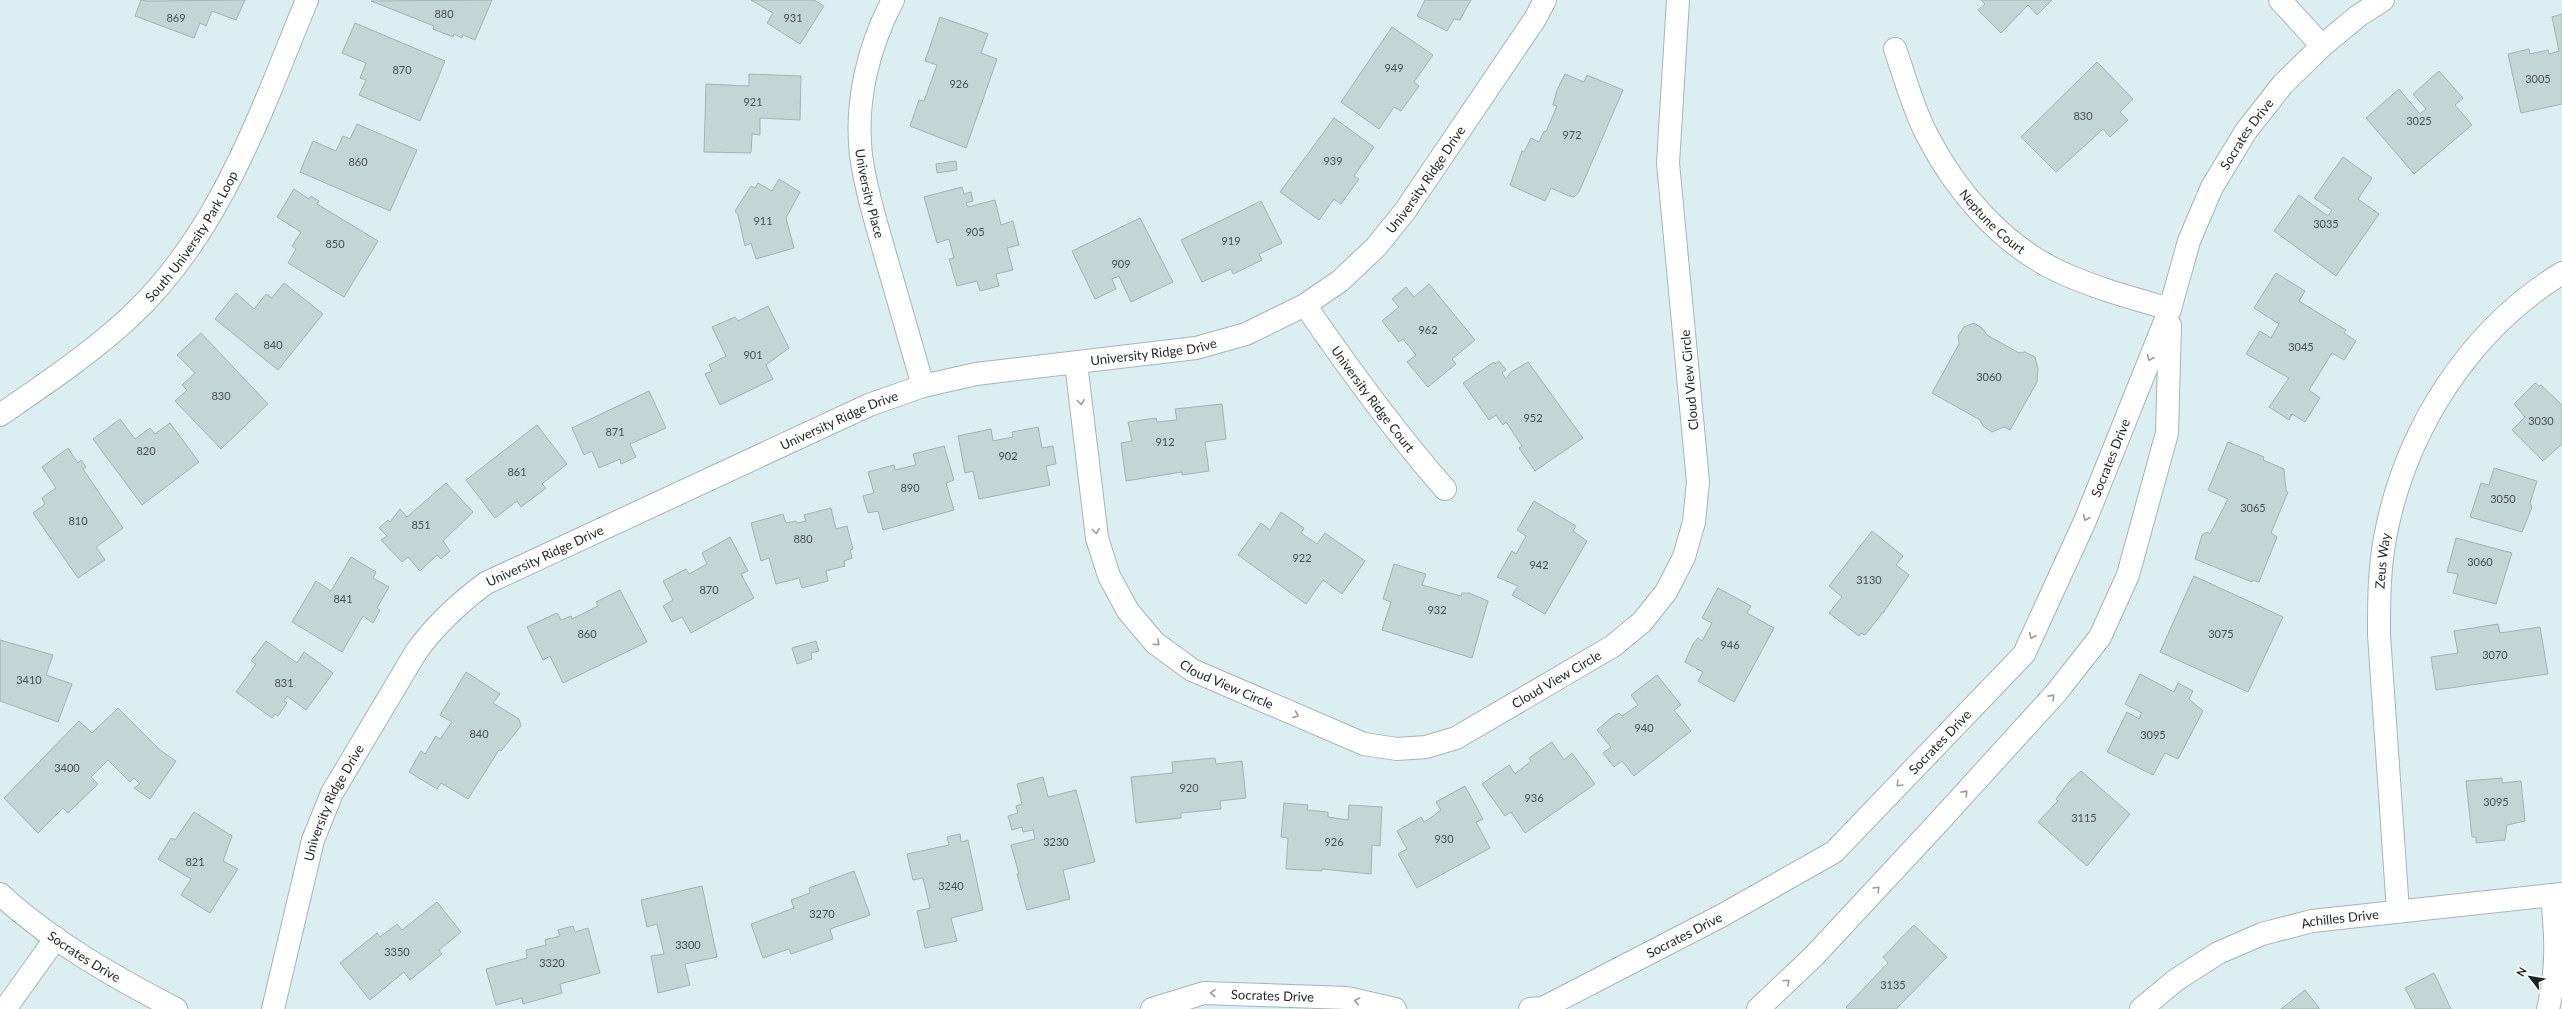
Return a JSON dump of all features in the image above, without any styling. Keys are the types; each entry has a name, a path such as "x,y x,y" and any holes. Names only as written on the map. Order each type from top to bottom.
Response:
{"street":[{"name":"South University Park Loop","path":"0,415 83,358 131,316 175,266 211,215 240,161 307,0"},
{"name":"University Place","path":"893,0 880,24 868,62 860,109 861,154 870,199 922,386"},
{"name":"University Ridge Drive","path":"273,1009 313,840 332,793 416,652 429,633 455,606 486,583 869,405 922,386 976,374 1196,348 1246,334 1306,305 1345,276 1376,247 1400,217 1530,26 1545,0"},
{"name":"Cloud View Circle","path":"1076,363 1097,538 1109,576 1128,611 1155,643 1192,670 1364,744 1397,749 1426,747 1456,738 1613,646 1642,622 1661,598 1681,563 1694,522 1698,482 1668,163 1678,0"},
{"path":"2280,0 2322,46"},
{"name":"Socrates Drive","path":"1530,1009 1543,1008 1721,916 1834,852 2024,654 2085,521 2170,309 2189,241 2212,187 2246,131 2283,84 2322,46 2358,16 2383,0"},
{"name":"Neptune Court","path":"1895,49 1926,134 1952,177 1982,214 2016,244 2057,270 2102,289 2170,309"},
{"name":"Zeus Way","path":"2398,911 2379,635 2379,589 2384,538 2396,490 2416,437 2441,394 2471,352 2508,314 2562,273"},
{"name":"University Ridge Court","path":"1306,305 1355,379 1412,452 1445,489"},
{"name":"Socrates Drive","path":"1758,1009 1813,957 1934,827 2056,693 2100,637 2128,575 2167,433 2170,309"},
{"name":"Socrates Drive","path":"0,894 56,938 122,981 176,1009"},
{"path":"2548,1009 2555,979 2557,895"},
{"name":"Achilles Drive","path":"2141,1009 2176,980 2218,953 2262,934 2312,921 2557,895"},
{"path":"5,1009 56,938"},
{"name":"Socrates Drive","path":"1152,1009 1204,993 1347,998 1395,1009"}],"building":[{"path":"141,0 245,0 236,20 212,11 206,26 200,23 194,38 135,16"},
{"path":"492,0 475,40 463,35 462,38 454,34 453,37 433,29 434,26 371,1"},
{"path":"751,0 814,0 824,6 800,44 767,23 773,13"},
{"path":"1425,0 1471,0 1460,20 1454,19 1447,31 1417,16"},
{"path":"1981,0 2052,0 2037,15 2028,5 2001,33 1978,10 1985,4"},
{"path":"2562,14 2562,104 2521,113 2508,54 2529,49 2530,54 2548,50 2549,54 2559,51 2552,17"},
{"path":"940,17 988,34 981,53 997,59 966,148 910,126 919,100 924,101 937,65 925,61"},
{"path":"355,23 445,61 420,121 359,95 366,80 360,78 366,63 342,53"},
{"path":"1392,27 1433,55 1414,82 1419,86 1401,111 1394,107 1379,129 1341,102"},
{"path":"2097,62 2133,99 2120,112 2128,120 2110,137 2103,129 2056,172 2021,137"},
{"path":"2439,71 2463,98 2455,105 2472,125 2414,174 2366,118 2399,89 2420,114 2426,109 2413,94"},
{"path":"749,74 801,76 800,120 760,118 760,135 752,134 751,153 704,152 706,84 749,86"},
{"path":"1565,74 1584,82 1587,75 1623,90 1579,192 1574,197 1551,188 1545,201 1510,185 1522,151 1524,152 1531,138 1539,142 1544,131 1546,132 1557,106 1553,105 1557,90"},
{"path":"1334,118 1374,147 1354,176 1359,179 1341,204 1334,199 1319,220 1280,192"},
{"path":"357,124 417,150 390,211 300,172 313,141 336,151 343,136 350,139"},
{"path":"2343,157 2372,178 2358,199 2379,214 2336,276 2274,231 2299,195 2328,216 2332,210 2314,198"},
{"path":"956,161 957,170 937,173 936,164"},
{"path":"779,179 800,192 786,218 794,248 756,259 751,243 745,246 738,215 735,211 751,186 755,188 758,183 772,191"},
{"path":"962,187 964,194 971,192 973,201 966,203 968,207 995,200 1001,225 1013,221 1019,245 1007,248 1013,270 996,274 999,286 980,291 977,281 957,286 949,259 954,258 949,239 937,243 924,197"},
{"path":"294,189 309,199 311,196 319,201 317,204 378,241 344,297 288,263 296,249 292,246 301,232 277,217"},
{"path":"1261,201 1282,243 1259,254 1262,260 1233,274 1231,269 1202,282 1181,240"},
{"path":"1140,218 1173,282 1131,302 1119,276 1112,279 1116,289 1095,299 1072,251"},
{"path":"2276,273 2305,291 2299,301 2346,330 2344,333 2356,341 2344,360 2332,353 2309,390 2320,398 2305,422 2292,414 2289,420 2269,407 2289,378 2246,354 2260,331 2271,338 2279,324 2254,308"},
{"path":"284,283 323,314 278,370 215,319 236,293 254,309 266,294 272,298"},
{"path":"1429,284 1475,340 1452,359 1456,364 1428,387 1407,362 1416,355 1403,339 1399,342 1382,321 1399,307 1392,299 1406,287 1414,297"},
{"path":"768,306 789,348 766,365 773,379 720,405 705,374 712,371 709,365 726,356 712,327 735,317 738,321"},
{"path":"1974,323 1983,329 1987,335 2019,353 2025,352 2035,357 2038,369 2037,382 2010,430 2004,427 1992,432 1983,426 1980,420 1932,393 1959,344 1958,336 1964,327"},
{"path":"201,333 268,404 221,449 175,401 187,390 182,385 195,373 177,355"},
{"path":"1499,361 1506,370 1502,373 1506,379 1511,372 1528,362 1583,438 1535,471 1519,448 1522,446 1506,422 1503,425 1496,415 1489,420 1463,383 1494,362 1495,364"},
{"path":"2535,383 2539,386 2541,385 2562,405 2562,444 2543,461 2512,430 2525,417 2514,404"},
{"path":"649,391 666,428 630,444 636,457 621,464 620,459 599,468 592,451 584,455 572,428"},
{"path":"1222,404 1226,439 1205,442 1209,471 1182,475 1182,472 1126,481 1121,443 1132,441 1128,422 1156,418 1157,422 1177,420 1175,409"},
{"path":"120,419 135,439 150,428 155,434 170,423 199,462 142,505 93,439"},
{"path":"537,425 567,464 542,484 546,488 521,507 517,501 495,518 466,480"},
{"path":"1038,427 1042,448 1053,446 1056,464 1046,466 1050,485 979,499 973,471 965,473 958,436 991,429 993,441 1013,437 1012,432"},
{"path":"2228,442 2264,457 2263,460 2284,469 2286,491 2288,492 2271,533 2277,537 2259,582 2252,580 2252,582 2195,559 2202,535 2207,532 2210,534 2228,499 2208,490"},
{"path":"944,446 954,480 946,483 954,510 883,530 878,511 868,513 863,496 874,493 868,472 894,465 895,470 916,465 913,454"},
{"path":"68,448 78,463 81,460 86,467 83,469 123,528 96,547 105,560 78,578 33,513 45,504 42,498 56,488 42,467"},
{"path":"2494,468 2537,481 2530,503 2532,507 2522,532 2470,517 2481,483 2489,485"},
{"path":"446,483 473,512 443,541 450,551 441,559 437,555 420,571 408,557 402,562 381,540 387,536 379,528 388,520 390,522 400,509 407,517"},
{"path":"1534,501 1576,526 1573,531 1587,541 1545,614 1512,595 1518,586 1497,577 1512,551 1516,554 1526,536 1517,530"},
{"path":"831,508 836,529 847,526 853,549 850,550 852,558 844,561 845,566 826,571 828,581 802,588 799,578 776,584 769,558 761,561 751,523 783,514 786,523 796,521 797,523 806,521 804,515"},
{"path":"1281,512 1304,528 1301,533 1317,544 1325,533 1365,561 1342,594 1323,580 1306,604 1238,555 1261,523 1270,530"},
{"path":"1872,531 1903,556 1896,565 1909,575 1883,613 1884,611 1865,635 1861,633 1859,636 1829,613 1842,597 1829,586"},
{"path":"730,537 748,571 741,574 754,598 691,633 682,617 672,622 663,606 673,600 663,581 686,569 689,574 707,564 702,553"},
{"path":"2456,538 2512,553 2496,604 2453,593 2458,574 2447,572"},
{"path":"351,557 376,572 373,578 389,587 377,608 380,610 373,623 363,616 342,652 292,622 316,581 331,591"},
{"path":"1394,564 1426,574 1422,585 1461,596 1462,593 1469,593 1488,601 1472,658 1382,630 1391,602 1383,599"},
{"path":"2194,576 2283,617 2248,692 2160,652"},
{"path":"1718,588 1751,606 1747,613 1774,628 1734,702 1698,681 1703,672 1685,662 1693,644 1698,638 1702,641 1712,623 1702,618"},
{"path":"620,590 647,642 563,683 550,656 543,660 527,627 557,613 561,620 571,616 572,619 598,606 596,602"},
{"path":"2498,624 2500,633 2540,627 2548,674 2436,690 2431,657 2458,653 2454,631"},
{"path":"0,640 53,655 46,675 72,684 58,722 0,701"},
{"path":"266,641 297,663 304,652 333,673 306,710 287,696 284,701 287,703 278,716 275,714 272,718 236,692 256,664 251,661"},
{"path":"816,641 819,651 811,653 812,659 797,664 792,648"},
{"path":"466,672 500,694 493,703 519,719 521,726 501,751 499,750 468,799 441,783 437,789 409,772 421,751 425,754 436,736 440,739 452,722 440,715"},
{"path":"2140,674 2174,692 2178,683 2193,691 2189,699 2203,711 2178,759 2165,753 2153,775 2107,752 2127,712 2139,719 2142,713 2125,704"},
{"path":"1657,675 1681,705 1674,710 1691,731 1634,776 1622,761 1614,767 1603,753 1611,747 1597,730 1612,717 1619,713 1622,716 1638,705 1631,695"},
{"path":"118,708 160,750 176,761 150,799 134,788 140,784 134,778 130,782 108,760 91,777 98,784 68,813 63,808 38,833 4,798 79,721 92,733"},
{"path":"1552,742 1564,760 1572,753 1595,784 1525,833 1511,812 1505,816 1482,784 1509,765 1515,774 1531,761 1529,758"},
{"path":"1215,758 1216,764 1242,761 1246,798 1220,801 1221,809 1181,813 1181,818 1136,823 1131,777 1173,773 1172,762"},
{"path":"2081,771 2130,814 2087,866 2038,822 2058,801 2056,799 2068,783"},
{"path":"1043,777 1048,797 1076,790 1095,862 1063,870 1070,899 1027,910 1011,845 1035,839 1033,830 1023,832 1022,827 1012,830 1008,816 1018,813 1016,806 1022,804 1017,784"},
{"path":"2502,778 2502,783 2521,781 2525,821 2507,825 2505,840 2476,843 2476,837 2472,837 2466,781"},
{"path":"1465,786 1483,819 1476,822 1490,848 1417,888 1398,854 1407,849 1397,831 1421,817 1424,822 1432,817 1441,810 1436,802"},
{"path":"1284,803 1308,805 1307,810 1328,812 1328,817 1348,820 1349,805 1382,807 1380,846 1372,845 1371,874 1322,869 1322,871 1286,869 1288,838 1281,837"},
{"path":"194,812 232,836 223,861 238,869 210,913 181,895 191,879 158,859 171,838 175,840"},
{"path":"960,834 961,842 968,840 983,910 951,918 957,941 925,948 917,911 930,908 923,878 913,880 907,854 949,845 947,837"},
{"path":"854,871 870,915 830,929 833,939 791,954 789,949 763,958 751,924 794,908 791,900 810,893 809,888"},
{"path":"702,886 717,957 685,964 690,985 658,993 651,956 664,954 657,924 647,927 641,900"},
{"path":"437,902 461,932 439,950 442,954 410,980 404,972 370,1000 340,963 377,933 380,937 397,924 402,930"},
{"path":"1914,925 1947,957 1896,1009 1848,1009 1846,1007 1888,963 1883,957"},
{"path":"573,926 575,932 588,928 600,973 560,984 562,993 523,1004 522,998 496,1005 486,969 527,958 526,950 546,945 545,940 560,936 558,930"},
{"path":"2434,973 2451,1009 2416,1009 2405,988"},
{"path":"2305,990 2320,1009 2281,1009"}]}
